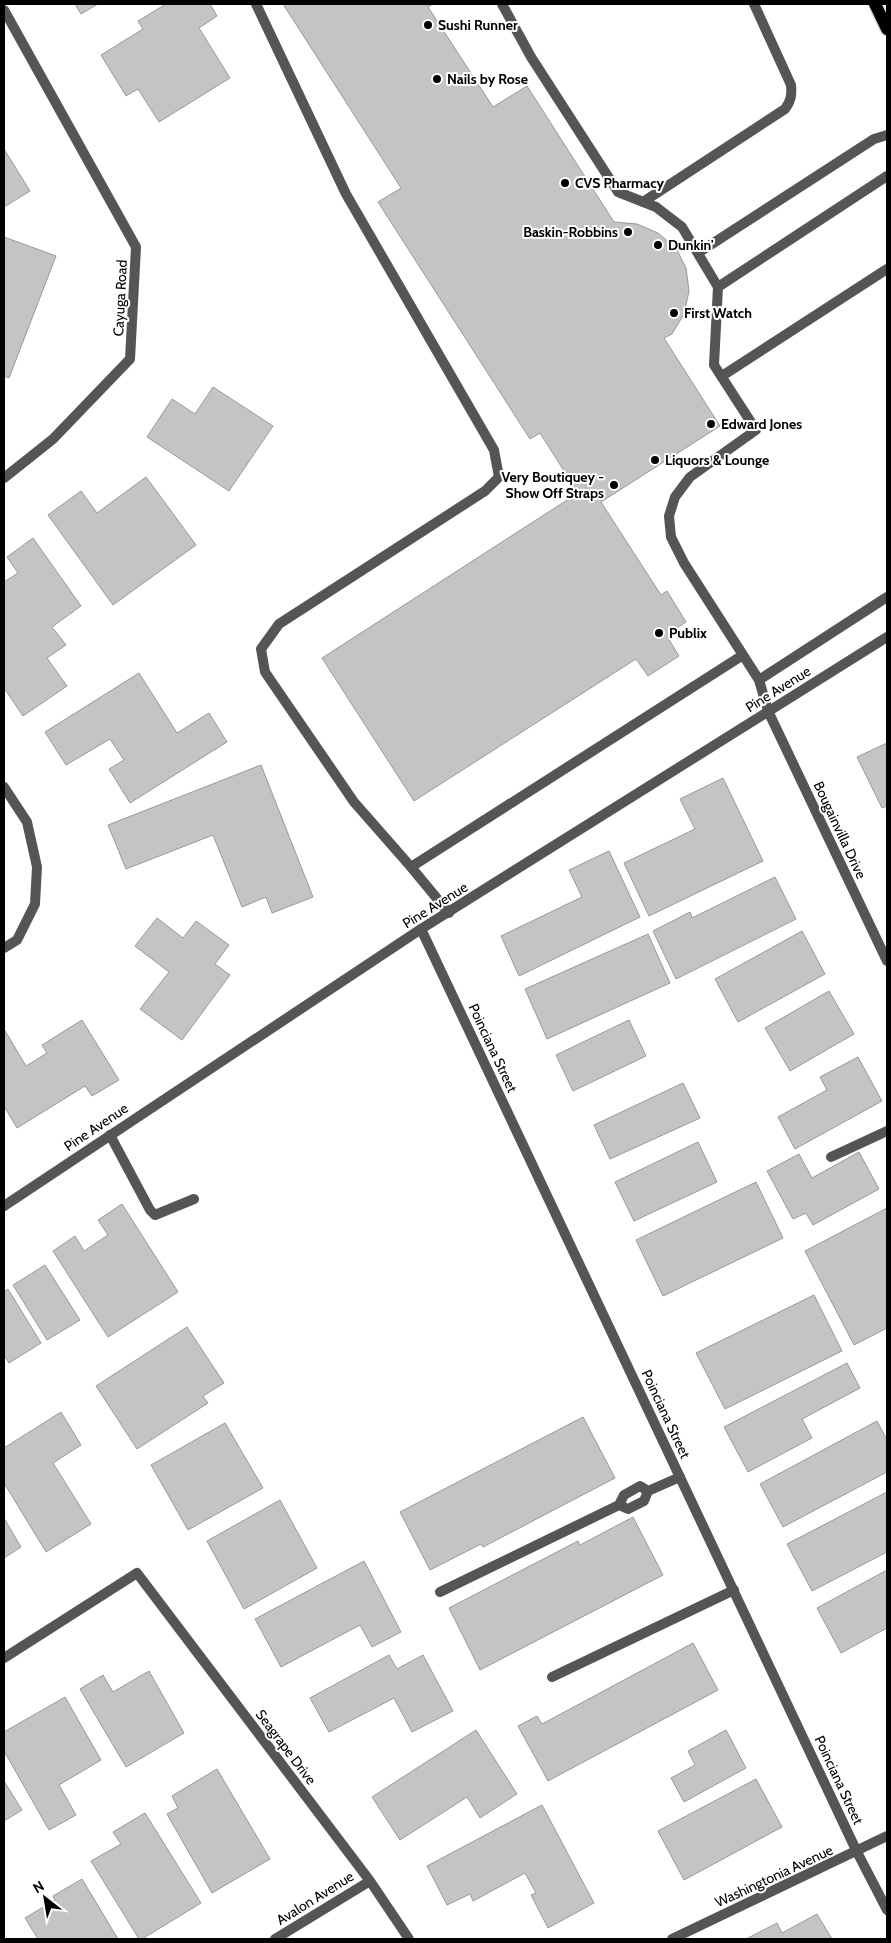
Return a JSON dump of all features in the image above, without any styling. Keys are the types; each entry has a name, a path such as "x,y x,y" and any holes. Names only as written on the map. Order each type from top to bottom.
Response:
{"main road":[{"path":"875,4 887,29"}],"street":[{"path":"256,4 346,194 494,450 498,468 499,477 485,491 279,624 261,649 265,672 354,802 449,913"},
{"path":"502,4 531,57 618,192 656,207 682,227 698,253 718,287 714,365 722,376 887,269"},
{"path":"643,202 785,109 790,103 792,96 791,84 754,4"},
{"name":"Cayuga Road","path":"4,10 136,247 130,359 53,439 4,478"},
{"path":"698,253 874,139 887,135"},
{"path":"718,287 887,176"},
{"name":"Bougainvilla Drive","path":"722,376 756,430 690,478 675,497 669,516 671,537 684,562 759,680 768,711 887,961"},
{"path":"759,680 887,597"},
{"name":"Pine Avenue","path":"4,1206 421,929 887,637"},
{"path":"411,867 743,655"},
{"path":"4,787 27,822 37,867 34,904 17,940 4,948"},
{"name":"Poinciana Street","path":"421,929 857,1852 887,1910"},
{"path":"831,1157 887,1131"},
{"path":"110,1135 150,1210 155,1215 194,1199"},
{"path":"619,1505 628,1509 644,1501 648,1491 680,1477"},
{"path":"440,1592 619,1505 624,1495 640,1486 648,1491"},
{"name":"Seagrape Drive","path":"4,1658 137,1573 370,1881 410,1939"},
{"path":"552,1677 734,1590"},
{"name":"Washingtonia Avenue","path":"672,1939 887,1836"},
{"name":"Avalon Avenue","path":"275,1939 370,1881"}],"building":[{"path":"75,4 98,4 81,14"},
{"path":"166,4 210,4 217,16 199,28 230,78 159,122 138,89 126,96 101,55 143,29 138,21"},
{"path":"283,4 433,4 428,7 493,107 527,86 614,222 637,224 658,233 676,248 686,268 689,291 684,314 672,334 664,338 720,426 601,502 661,595 667,591 686,622 669,633 668,638 679,656 648,676 636,659 414,801 322,658 578,493 540,433 530,439 378,202 401,188"},
{"path":"4,149 30,191 4,207"},
{"path":"4,237 56,256 9,378 4,376"},
{"path":"213,387 273,426 229,491 147,437 172,399 195,414"},
{"path":"146,477 196,545 113,605 48,515 81,491 97,513"},
{"path":"33,538 81,606 52,627 66,645 47,658 67,686 23,716 4,688 4,582 18,573 7,557"},
{"path":"139,673 177,733 209,713 227,742 130,803 109,769 124,760 110,739 66,765 45,732"},
{"path":"887,743 887,806 882,808 857,757"},
{"path":"261,765 313,897 272,913 266,897 242,907 213,835 126,869 108,825"},
{"path":"723,778 763,861 649,916 624,863 695,829 680,799"},
{"path":"609,851 640,917 519,976 501,936 582,897 569,870"},
{"path":"775,877 796,919 676,979 653,931 690,912 692,918"},
{"path":"157,918 183,938 196,921 229,945 215,964 230,975 182,1040 140,1009 169,972 135,946"},
{"path":"802,931 825,974 738,1022 715,979"},
{"path":"648,934 670,983 547,1039 525,989"},
{"path":"829,991 854,1034 790,1071 765,1028"},
{"path":"82,1020 119,1080 92,1096 85,1086 17,1128 4,1106 4,1029 26,1066 47,1053 42,1045"},
{"path":"629,1020 646,1056 573,1091 556,1055"},
{"path":"858,1057 882,1101 795,1149 778,1117 827,1090 820,1077"},
{"path":"683,1083 700,1118 610,1159 594,1125"},
{"path":"698,1142 717,1182 634,1221 615,1182"},
{"path":"859,1152 879,1189 813,1225 806,1213 793,1219 767,1171 799,1154 812,1178"},
{"path":"756,1182 783,1238 663,1296 636,1240"},
{"path":"122,1204 178,1292 108,1337 53,1251 75,1236 84,1251 108,1235 98,1220"},
{"path":"887,1208 887,1328 854,1345 805,1251"},
{"path":"45,1265 80,1320 47,1340 13,1285"},
{"path":"8,1289 41,1343 9,1363 4,1355 4,1292"},
{"path":"814,1295 842,1351 725,1409 696,1353"},
{"path":"187,1327 224,1383 203,1396 208,1403 137,1449 96,1386"},
{"path":"847,1363 860,1388 802,1419 812,1438 748,1472 724,1427"},
{"path":"61,1412 81,1445 53,1463 91,1524 46,1552 4,1483 4,1448"},
{"path":"583,1417 615,1478 483,1547 481,1544 430,1570 400,1512"},
{"path":"877,1421 887,1440 887,1472 783,1527 760,1484"},
{"path":"225,1423 263,1488 188,1530 151,1465"},
{"path":"887,1492 887,1552 812,1591 787,1544"},
{"path":"280,1500 317,1568 244,1609 207,1541"},
{"path":"633,1517 663,1575 480,1670 449,1608 578,1541 580,1545"},
{"path":"4,1518 21,1547 4,1558"},
{"path":"364,1561 401,1632 372,1647 360,1625 281,1667 255,1619"},
{"path":"887,1570 887,1628 841,1653 817,1608"},
{"path":"693,1643 718,1690 548,1781 518,1726 537,1716 542,1724"},
{"path":"389,1655 397,1669 423,1655 453,1711 412,1732 394,1698 329,1732 310,1698"},
{"path":"149,1671 184,1733 126,1767 80,1689 103,1675 113,1692"},
{"path":"65,1697 101,1760 59,1785 76,1815 49,1830 4,1751 4,1732"},
{"path":"476,1730 517,1794 480,1818 467,1797 400,1840 372,1797"},
{"path":"726,1730 746,1768 684,1802 671,1778 695,1765 688,1751"},
{"path":"217,1769 270,1859 212,1893 167,1814 178,1808 172,1796"},
{"path":"756,1779 782,1827 684,1880 658,1831"},
{"path":"4,1781 22,1810 4,1821"},
{"path":"542,1805 594,1903 548,1928 531,1895 536,1893 525,1873 473,1901 470,1894 447,1905 427,1866"},
{"path":"145,1813 201,1903 142,1939 139,1939 91,1861 121,1844 113,1832"},
{"path":"82,1879 118,1939 38,1939 25,1918 55,1900 53,1896"},
{"path":"817,1914 832,1939 746,1939 777,1923 782,1933"}],"place":[{"name":"Sushi Runner","path":"428,25"},
{"name":"Nails by Rose","path":"437,79"},
{"name":"CVS Pharmacy","path":"565,183"},
{"name":"Baskin-Robbins","path":"628,232"},
{"name":"Dunkin'","path":"658,245"},
{"name":"First Watch","path":"674,313"},
{"name":"Edward Jones","path":"711,424"},
{"name":"Liquors & Lounge","path":"655,460"},
{"name":"Very Boutiquey - Show Off Straps","path":"614,485"},
{"name":"Publix","path":"659,633"}]}
